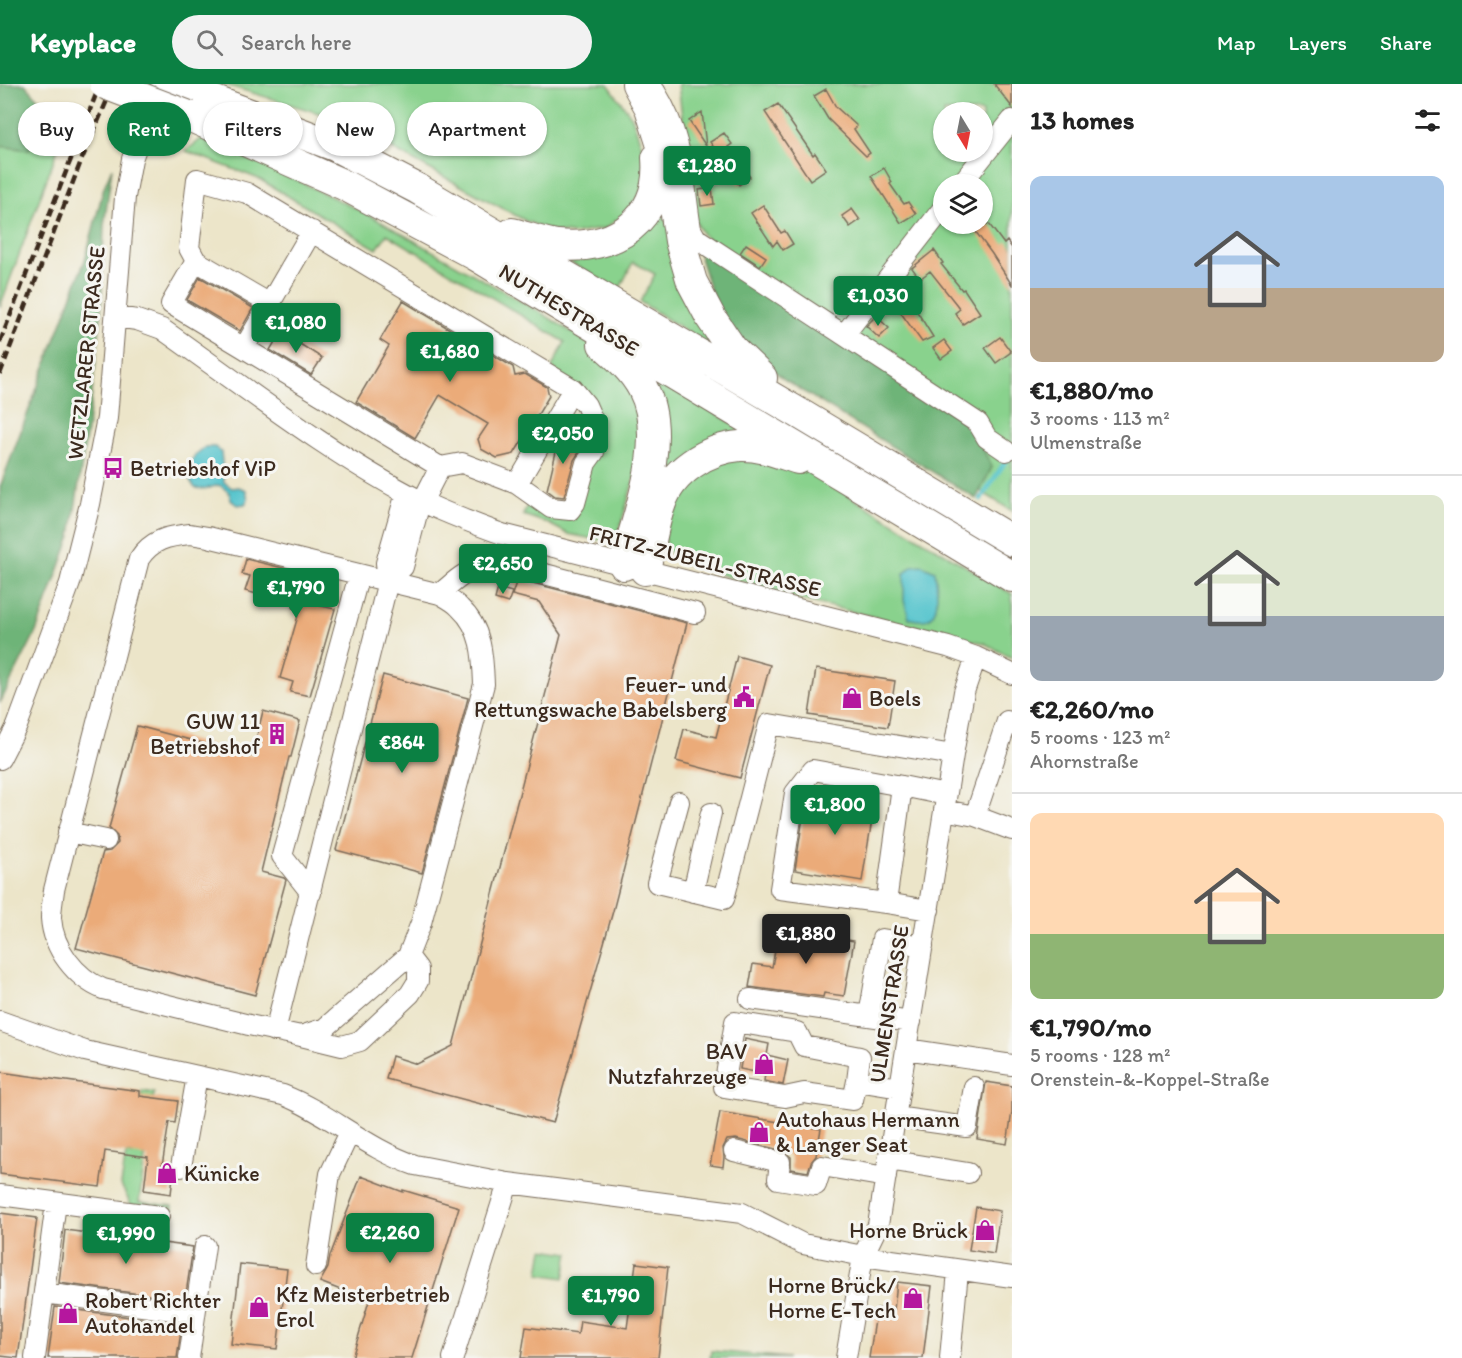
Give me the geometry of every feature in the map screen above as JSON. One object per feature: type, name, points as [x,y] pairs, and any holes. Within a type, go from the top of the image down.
[{"type":"highway","name":"NUTHESTRASSE","points":[[105,84],[185,98],[335,146],[418,189],[473,221],[1012,541]]},
{"type":"highway","points":[[473,221],[556,244],[580,245],[607,240],[626,230],[644,216],[654,197],[657,161],[650,130],[627,84]]},
{"type":"highway","points":[[637,84],[650,108],[667,159],[680,241],[692,282],[711,318],[732,349],[802,415]]},
{"type":"highway","name":"NUTHESTRASSE","points":[[185,98],[475,255],[1012,578]]},
{"type":"highway","points":[[561,305],[629,368],[644,390],[652,420],[652,453],[644,494],[635,568]]},
{"type":"highway","points":[[635,568],[661,501],[669,487],[682,472],[714,452],[740,446],[766,449],[836,471]]},
{"type":"street","name":"WETZLARER STRASSE","points":[[0,759],[17,726],[70,583],[90,504],[107,418],[125,197],[132,159],[160,84]]},
{"type":"street","points":[[650,84],[665,110],[682,155],[691,230],[696,238],[978,423],[987,438],[1006,451]]},
{"type":"street","points":[[970,174],[1012,120]]},
{"type":"street","points":[[270,304],[196,261],[189,248],[197,179],[247,193],[573,389],[586,405],[593,421],[594,452],[586,463],[575,503],[570,510],[551,508],[517,484],[462,463],[440,467],[414,497],[404,567],[388,581],[275,1031]]},
{"type":"street","points":[[844,335],[933,221]]},
{"type":"street","points":[[244,348],[312,231]]},
{"type":"street","points":[[196,261],[171,304],[440,467]]},
{"type":"street","name":"FRITZ-ZUBEIL-STRASSE","points":[[116,316],[137,320],[162,329],[325,444],[414,497],[502,534],[948,647],[1012,674]]},
{"type":"street","points":[[517,484],[573,389]]},
{"type":"street","points":[[301,1036],[325,1028],[408,956],[424,912],[484,684],[482,649],[473,626],[461,608],[440,594],[199,535],[167,537],[146,548],[139,559],[122,618],[54,890],[51,917],[55,939],[68,961],[83,978],[104,990],[342,1046],[360,1041],[410,994],[418,981],[418,969],[408,956]]},
{"type":"street","points":[[440,594],[453,582],[486,564],[506,564],[695,613]]},
{"type":"street","points":[[311,893],[282,856],[359,575]]},
{"type":"street","name":"ULMENSTRASSE","points":[[850,1357],[862,1256],[878,1225],[952,754],[964,692],[976,657]]},
{"type":"street","points":[[975,816],[1007,721],[1012,723]]},
{"type":"street","points":[[679,802],[657,883],[724,899],[769,724],[952,754]]},
{"type":"street","points":[[929,910],[780,889],[795,793],[813,770],[902,786],[1012,829]]},
{"type":"street","points":[[886,903],[902,786]]},
{"type":"street","points":[[693,892],[711,813]]},
{"type":"street","points":[[68,832],[106,840]]},
{"type":"street","points":[[869,1016],[882,939],[923,946]]},
{"type":"street","points":[[750,999],[911,1022]]},
{"type":"street","points":[[0,1021],[85,1051],[291,1098],[350,1132],[415,1165],[508,1183],[742,1212],[802,1244],[862,1256],[1012,1277]]},
{"type":"street","points":[[735,1022],[797,1032],[804,1046],[860,1057],[857,1082],[854,1100],[804,1093],[784,1097],[724,1087],[735,1022]]},
{"type":"street","points":[[906,1049],[1012,1065]]},
{"type":"street","points":[[181,1167],[197,1076]]},
{"type":"street","points":[[857,1082],[900,1089]]},
{"type":"street","points":[[895,1117],[967,1126],[974,1087]]},
{"type":"street","points":[[316,1266],[330,1174],[350,1132]]},
{"type":"street","points":[[734,1151],[780,1162],[778,1179],[816,1185],[822,1166],[968,1173]]},
{"type":"street","points":[[453,1358],[508,1183]]},
{"type":"street","points":[[0,1195],[159,1216]]},
{"type":"street","points":[[35,1358],[56,1203]]},
{"type":"street","points":[[189,1358],[204,1246]]},
{"type":"street","points":[[950,1358],[958,1271]]},
{"type":"street","points":[[44,1293],[195,1313]]},
{"type":"green space","points":[[0,84],[25,84],[41,102],[18,102],[18,149],[0,146]]},
{"type":"green space","points":[[223,84],[425,84],[436,86],[442,84],[608,84],[632,117],[644,153],[645,186],[628,212],[605,228],[573,234],[551,231],[526,221],[395,150],[395,102],[315,102],[315,112],[303,108],[303,102],[282,102]]},
{"type":"green space","points":[[678,84],[1012,84],[1012,511],[980,491],[992,467],[704,236],[695,221]]},
{"type":"green space","points":[[203,138],[203,156],[247,156],[369,215],[545,315],[602,352],[632,386],[642,451],[619,531],[598,540],[568,534],[547,523],[523,515],[528,504],[565,515],[599,426],[552,367],[565,342],[387,234],[377,249],[259,179],[191,153],[191,147]]},
{"type":"green space","points":[[0,146],[18,148],[18,156],[55,156],[0,307]]},
{"type":"green space","points":[[112,168],[104,226],[101,317],[71,536],[36,632],[0,703],[0,487],[85,260],[104,187]]},
{"type":"green space","points":[[660,207],[723,354],[640,302],[655,274],[633,262],[619,290],[552,252]]},
{"type":"green space","points":[[697,248],[969,423],[992,467],[976,499],[785,380],[742,344],[715,305]]},
{"type":"green space","points":[[639,367],[757,438],[657,490]]},
{"type":"green space","points":[[734,455],[806,470],[1012,594],[1012,658],[984,643],[803,600],[681,562],[668,551],[664,535],[675,491]]},
{"type":"green space","points":[[142,1091],[154,1093],[139,1202],[173,1206],[173,1210],[131,1205],[121,1185],[126,1154],[133,1155]]},
{"type":"green space","points":[[543,1249],[569,1253],[564,1278],[539,1274]]},
{"type":"green space","points":[[711,1351],[788,1358],[710,1358]]},
{"type":"water","points":[[205,447],[215,447],[221,452],[224,482],[232,488],[239,487],[246,490],[248,499],[245,504],[237,505],[231,500],[229,492],[219,485],[205,489],[195,488],[189,476],[189,465]]},
{"type":"water","points":[[922,565],[935,571],[937,599],[933,614],[928,619],[920,620],[909,618],[904,601],[904,574],[912,566]]},
{"type":"building","points":[[994,84],[1012,84],[1012,107]]},
{"type":"building","points":[[826,89],[836,107],[857,126],[854,129],[870,153],[866,156],[828,119],[814,96]]},
{"type":"building","points":[[778,104],[813,155],[815,153],[826,169],[810,180],[765,112]]},
{"type":"building","points":[[702,112],[706,146],[689,121]]},
{"type":"building","points":[[724,133],[732,144],[728,147],[750,177],[739,185],[710,142]]},
{"type":"building","points":[[884,168],[892,182],[890,184],[904,204],[908,202],[916,214],[901,223],[871,176]]},
{"type":"building","points":[[712,188],[714,204],[701,206],[699,190]]},
{"type":"building","points":[[763,205],[781,233],[785,231],[793,244],[783,250],[777,241],[773,246],[751,213]]},
{"type":"building","points":[[852,209],[860,220],[850,227],[842,216]]},
{"type":"building","points":[[993,229],[1004,244],[1007,241],[1012,248],[1012,285],[977,234],[993,234]]},
{"type":"building","points":[[746,244],[766,257],[760,266],[740,253]]},
{"type":"building","points":[[934,250],[943,263],[941,264],[962,290],[964,289],[980,313],[963,324],[955,313],[960,309],[930,271],[920,279],[912,268]]},
{"type":"building","points":[[200,277],[253,308],[240,331],[187,300]]},
{"type":"building","points":[[900,291],[918,313],[933,337],[922,342],[890,298]]},
{"type":"building","points":[[403,301],[513,367],[515,376],[525,374],[547,387],[549,396],[514,454],[497,458],[481,449],[478,439],[488,424],[440,395],[415,438],[356,402],[389,346],[380,340]]},
{"type":"building","points":[[876,316],[889,328],[879,338],[866,326]]},
{"type":"building","points":[[281,332],[322,358],[311,375],[270,350]]},
{"type":"building","points":[[1000,337],[1011,352],[996,363],[985,348]]},
{"type":"building","points":[[944,340],[952,351],[941,359],[933,348]]},
{"type":"building","points":[[560,435],[582,441],[582,448],[574,460],[564,497],[555,496],[547,490]]},
{"type":"building","points":[[246,559],[311,577],[317,583],[317,589],[326,591],[321,606],[335,609],[310,696],[290,692],[293,682],[280,678],[300,609],[293,608],[294,603],[245,591],[250,576],[242,574]]},
{"type":"building","points":[[517,579],[687,623],[613,911],[553,1123],[386,1079],[392,1056],[417,1064],[453,1046],[561,635],[539,602],[512,595]]},
{"type":"building","points":[[498,588],[512,592],[508,603],[495,599]]},
{"type":"building","name":"Feuer- und Rettungswache Babelsberg","points":[[737,656],[770,665],[740,778],[676,761],[684,729],[716,737]]},
{"type":"building","name":"Boels","points":[[816,669],[895,681],[888,727],[809,715]]},
{"type":"building","points":[[383,675],[468,698],[422,873],[336,850]]},
{"type":"building","points":[[263,711],[300,721],[261,872],[286,880],[255,995],[76,948],[103,852],[110,851],[118,843],[117,836],[109,828],[137,726],[252,756]]},
{"type":"building","points":[[812,791],[875,801],[862,881],[795,870],[806,798]]},
{"type":"building","points":[[779,928],[854,941],[844,996],[824,993],[823,997],[749,987],[753,964],[772,967]]},
{"type":"building","name":"BAV Nutzfahrzeuge","points":[[745,1039],[769,1044],[767,1055],[788,1060],[783,1085],[764,1081],[765,1074],[740,1069]]},
{"type":"building","points":[[0,1072],[140,1091],[140,1096],[178,1101],[175,1123],[169,1122],[162,1166],[169,1167],[173,1176],[171,1194],[144,1190],[148,1157],[105,1151],[100,1187],[0,1174]]},
{"type":"building","points":[[986,1082],[1012,1086],[1012,1112],[1007,1144],[977,1139]]},
{"type":"building","points":[[720,1112],[821,1129],[816,1156],[808,1172],[791,1169],[791,1157],[783,1151],[736,1139],[727,1140],[723,1148],[723,1167],[710,1165]]},
{"type":"building","points":[[361,1176],[403,1192],[403,1190],[459,1207],[412,1358],[352,1358],[369,1301],[320,1282],[328,1268],[330,1256]]},
{"type":"building","name":"Horne Brück","points":[[976,1207],[1000,1211],[994,1254],[969,1250]]},
{"type":"building","points":[[0,1213],[37,1218],[18,1358],[0,1356]]},
{"type":"building","points":[[65,1230],[193,1247],[185,1300],[59,1283]]},
{"type":"building","points":[[636,1263],[668,1267],[658,1358],[521,1358],[526,1327],[578,1334],[580,1321],[627,1328]]},
{"type":"building","name":"Kfz Meisterbetrieb Erol","points":[[240,1264],[287,1269],[277,1349],[231,1344]]},
{"type":"building","points":[[897,1282],[932,1286],[923,1358],[869,1358],[877,1308],[894,1310]]},
{"type":"building","points":[[55,1307],[182,1324],[177,1358],[48,1358]]},
{"type":"waterway","points":[[981,499],[1009,456]]},
{"type":"railway","points":[[0,342],[100,84]]},
{"type":"railway","points":[[0,374],[81,161],[114,84]]},
{"type":"place","name":"Betriebshof ViP","points":[[113,468]]},
{"type":"place","name":"Feuer- und Rettungswache Babelsberg","points":[[744,697]]},
{"type":"place","name":"Boels","points":[[852,698]]},
{"type":"place","name":"GUW 11 Betriebshof","points":[[277,734]]},
{"type":"place","name":"BAV Nutzfahrzeuge","points":[[764,1064]]},
{"type":"place","name":"Autohaus Hermann & Langer Seat","points":[[759,1132]]},
{"type":"place","name":"Künicke","points":[[167,1173]]},
{"type":"place","name":"Horne Brück","points":[[985,1230]]},
{"type":"place","name":"Horne Brück/ Horne E-Tech","points":[[913,1298]]},
{"type":"place","name":"Kfz Meisterbetrieb Erol","points":[[259,1307]]},
{"type":"place","name":"Robert Richter Autohandel","points":[[68,1313]]}]
